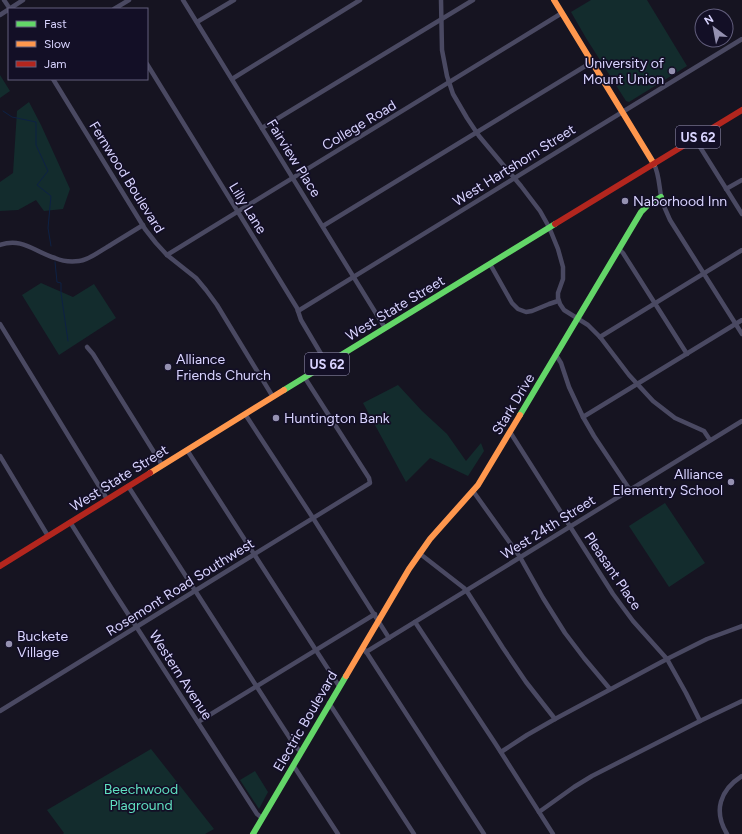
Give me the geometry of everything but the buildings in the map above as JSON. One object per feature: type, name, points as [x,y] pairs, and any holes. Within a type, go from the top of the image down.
[{"type":"main road","points":[[554,0],[654,164]]},
{"type":"main road","name":"West State Street","points":[[0,566],[162,465],[742,110]]},
{"type":"main road","name":"Stark Drive","points":[[378,620],[419,553],[473,491],[645,208],[661,197]]},
{"type":"main road","name":"Electric Boulevard","points":[[253,834],[339,686],[364,650],[378,620]]},
{"type":"street","points":[[11,8],[23,0]]},
{"type":"street","points":[[116,8],[129,0]]},
{"type":"street","name":"Fairview Place","points":[[183,0],[385,328]]},
{"type":"street","points":[[197,22],[234,0]]},
{"type":"street","points":[[232,79],[360,0]]},
{"type":"street","points":[[442,0],[441,41],[444,67],[449,83],[459,105],[476,133],[488,149],[515,178],[550,227],[563,267],[563,279],[558,293],[558,301],[564,310],[588,325],[600,337],[636,384],[659,407],[681,421],[704,431],[710,440]]},
{"type":"street","points":[[262,128],[473,0]]},
{"type":"street","name":"College Road","points":[[167,255],[562,13]]},
{"type":"street","name":"West Hartshorn Street","points":[[298,311],[742,39]]},
{"type":"street","points":[[323,226],[592,62]]},
{"type":"street","name":"Lilly Lane","points":[[148,66],[298,311],[301,320],[327,364]]},
{"type":"street","name":"Fernwood Boulevard","points":[[54,80],[143,225],[167,255],[196,278],[209,293],[273,397]]},
{"type":"street","points":[[695,139],[742,214]]},
{"type":"street","points":[[654,164],[658,172],[661,197],[670,220],[742,334]]},
{"type":"street","points":[[726,189],[742,180]]},
{"type":"street","points":[[0,245],[9,242],[24,244],[55,258],[79,261],[85,260],[94,255],[143,225]]},
{"type":"street","points":[[619,249],[687,354]]},
{"type":"street","points":[[600,337],[742,250]]},
{"type":"street","points":[[490,264],[512,303],[518,309],[526,312],[532,311],[558,301]]},
{"type":"street","points":[[583,417],[742,320]]},
{"type":"street","points":[[0,324],[107,500]]},
{"type":"street","points":[[87,348],[93,354],[162,465]]},
{"type":"street","points":[[556,356],[560,361],[569,387],[583,417],[630,490]]},
{"type":"street","name":"Rosemont Road Southwest","points":[[0,711],[370,482],[369,478],[305,378]]},
{"type":"street","points":[[245,414],[389,638]]},
{"type":"street","name":"West 24th Street","points":[[364,650],[389,638],[710,440],[742,422]]},
{"type":"street","name":"Pleasant Place","points":[[510,432],[613,594],[642,631],[667,659],[700,721]]},
{"type":"street","points":[[187,450],[339,686]]},
{"type":"street","points":[[0,456],[48,536]]},
{"type":"street","points":[[128,486],[295,746],[301,752]]},
{"type":"street","points":[[473,491],[520,557],[565,633],[610,689]]},
{"type":"street","name":"Western Avenue","points":[[70,522],[257,814],[262,818]]},
{"type":"street","points":[[419,553],[466,590],[526,682],[555,719]]},
{"type":"street","points":[[198,722],[374,614]]},
{"type":"street","points":[[415,622],[554,834]]},
{"type":"street","points":[[501,752],[555,719],[667,659],[707,639],[742,626]]},
{"type":"street","points":[[364,650],[484,834]]},
{"type":"street","points":[[539,812],[584,780],[742,701]]},
{"type":"street","points":[[329,703],[414,834]]},
{"type":"street","points":[[293,765],[338,834]]},
{"type":"street","points":[[727,834],[720,818],[721,799],[730,785],[742,776]]},
{"type":"green space","points":[[591,0],[647,0],[687,66],[629,102],[626,101],[571,12]]},
{"type":"green space","points":[[0,75],[10,91],[0,98]]},
{"type":"green space","points":[[29,102],[70,189],[63,209],[44,211],[36,200],[18,210],[0,211],[0,182],[13,173],[17,111]]},
{"type":"green space","points":[[41,283],[73,297],[94,284],[116,318],[59,355],[22,295]]},
{"type":"green space","points":[[398,385],[422,411],[447,434],[466,461],[481,443],[484,451],[468,476],[430,458],[406,482],[363,403]]},
{"type":"green space","points":[[665,503],[705,563],[669,587],[629,526]]},
{"type":"green space","name":"Beechwood Plaground","points":[[151,749],[214,829],[205,834],[63,834],[64,833],[47,810]]},
{"type":"green space","points":[[255,771],[268,792],[259,809],[240,780]]},
{"type":"waterway","points":[[3,111],[12,117],[36,122],[36,145],[48,171],[37,185],[51,196],[48,228],[51,246]]},
{"type":"waterway","points":[[55,262],[57,282],[61,283],[68,341]]},
{"type":"traffic: fast","points":[[520,415],[641,212],[649,204],[661,197]]},
{"type":"traffic: fast","points":[[284,390],[555,224]]},
{"type":"traffic: fast","points":[[253,834],[346,676]]},
{"type":"traffic: slow","points":[[554,0],[654,164]]},
{"type":"traffic: slow","points":[[150,473],[284,390]]},
{"type":"traffic: slow","points":[[346,676],[409,569],[430,539],[478,485],[520,415]]},
{"type":"traffic: jam","points":[[555,224],[742,110]]},
{"type":"traffic: jam","points":[[0,566],[150,473]]},
{"type":"place","name":"University of Mount Union","points":[[672,71]]},
{"type":"place","name":"Naborhood Inn","points":[[625,201]]},
{"type":"place","name":"Alliance Friends Church","points":[[168,367]]},
{"type":"place","name":"Huntington Bank","points":[[276,418]]},
{"type":"place","name":"Alliance Elementry School","points":[[731,482]]},
{"type":"place","name":"Buckete Village","points":[[9,644]]}]
